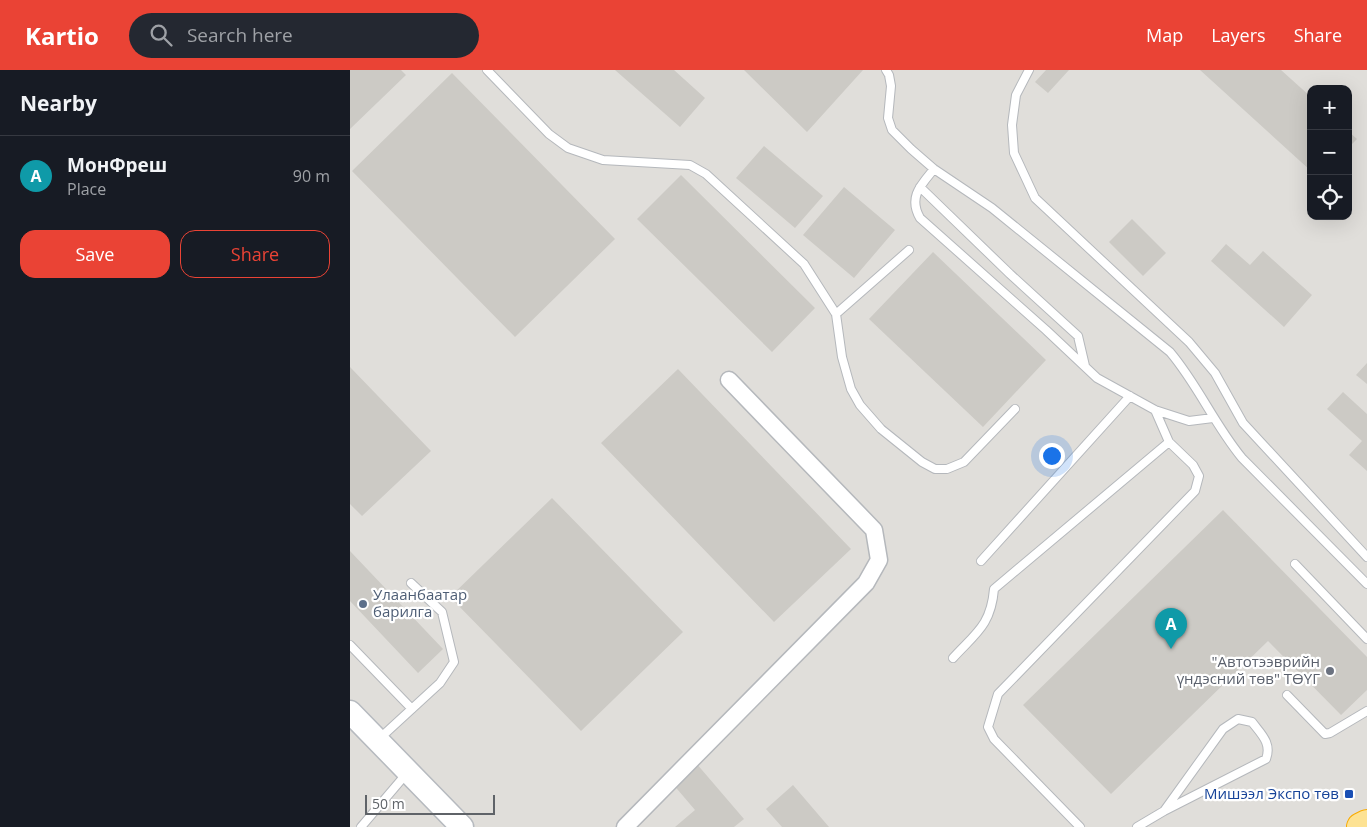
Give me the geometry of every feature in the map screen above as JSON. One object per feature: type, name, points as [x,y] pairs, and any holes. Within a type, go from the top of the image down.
[{"type":"highway","points":[[1361,827],[1367,824]]},
{"type":"main road","points":[[350,712],[462,827]]},
{"type":"street","points":[[625,827],[866,583],[879,560],[874,530],[729,380]]},
{"type":"lane","points":[[488,70],[549,134],[568,148],[603,160],[690,165],[706,174],[804,264],[836,314],[842,357],[851,389],[860,405],[881,429],[922,462],[935,469],[947,469],[964,462],[1015,409]]},
{"type":"lane","points":[[886,70],[891,86],[888,118],[892,130],[934,170],[992,208],[1170,352],[1187,371],[1213,418],[1227,440],[1242,458],[1367,584]]},
{"type":"lane","points":[[1029,70],[1016,94],[1012,125],[1014,153],[1035,198],[1189,342],[1215,373],[1243,422],[1367,557]]},
{"type":"lane","points":[[934,170],[920,187],[915,198],[914,209],[920,218],[1046,330],[1096,378],[1155,410],[1189,421],[1213,418]]},
{"type":"lane","points":[[920,187],[1010,274],[1078,336],[1085,366]]},
{"type":"lane","points":[[836,314],[909,250]]},
{"type":"lane","points":[[981,561],[1130,396]]},
{"type":"lane","points":[[1080,827],[994,739],[988,727],[998,694],[1195,491],[1200,476],[1193,465],[1169,442],[1155,410]]},
{"type":"lane","points":[[953,658],[986,622],[992,606],[994,589],[1169,442]]},
{"type":"lane","points":[[1295,564],[1367,640]]},
{"type":"lane","points":[[378,740],[440,683],[454,662],[442,612],[411,583]]},
{"type":"lane","points":[[350,645],[412,709]]},
{"type":"lane","points":[[1287,695],[1325,734],[1330,733],[1367,711]]},
{"type":"lane","points":[[1137,827],[1164,811],[1266,759],[1269,752],[1268,744],[1252,722],[1238,719],[1222,729],[1164,811]]},
{"type":"lane","points":[[361,827],[408,771]]},
{"type":"shaded area","points":[[350,70],[1367,70],[1367,827],[350,827]]},
{"type":"building","points":[[350,70],[401,70],[406,75],[350,129]]},
{"type":"building","points":[[615,70],[674,70],[705,98],[680,127]]},
{"type":"building","points":[[744,70],[863,70],[807,132]]},
{"type":"building","points":[[1046,70],[1069,70],[1048,93],[1035,82]]},
{"type":"building","points":[[1200,70],[1281,70],[1307,93],[1307,167]]},
{"type":"building","points":[[452,73],[615,239],[515,337],[352,171]]},
{"type":"building","points":[[1352,135],[1357,139],[1352,144]]},
{"type":"building","points":[[764,146],[823,196],[795,228],[736,178]]},
{"type":"building","points":[[681,175],[815,308],[772,352],[637,219]]},
{"type":"building","points":[[844,187],[895,230],[854,278],[803,235]]},
{"type":"building","points":[[1132,219],[1166,253],[1143,276],[1109,242]]},
{"type":"building","points":[[1226,244],[1250,265],[1263,251],[1312,295],[1284,327],[1211,261]]},
{"type":"building","points":[[933,252],[1046,360],[983,427],[869,319]]},
{"type":"building","points":[[1367,363],[1367,384],[1356,375]]},
{"type":"building","points":[[350,367],[431,451],[362,516],[350,504]]},
{"type":"building","points":[[678,369],[851,549],[774,622],[601,443]]},
{"type":"building","points":[[1343,392],[1367,414],[1367,471],[1349,455],[1362,441],[1327,409]]},
{"type":"building","points":[[552,498],[683,632],[581,731],[450,597]]},
{"type":"building","points":[[1223,510],[1367,657],[1367,690],[1341,715],[1268,641],[1111,794],[1023,705]]},
{"type":"building","points":[[350,551],[443,649],[418,673],[350,601]]},
{"type":"building","points":[[696,763],[744,819],[734,827],[675,827],[695,810],[672,783]]},
{"type":"building","points":[[793,785],[829,827],[782,827],[766,809]]},
{"type":"place","name":"Улаанбаатар барилга","points":[[363,604]]},
{"type":"place","name":"МонФреш","points":[[1171,649]]},
{"type":"place","name":"\"Автотээврийн үндэсний төв\" ТӨҮГ","points":[[1330,671]]},
{"type":"place","name":"Мишээл Экспо төв","points":[[1349,794]]}]
